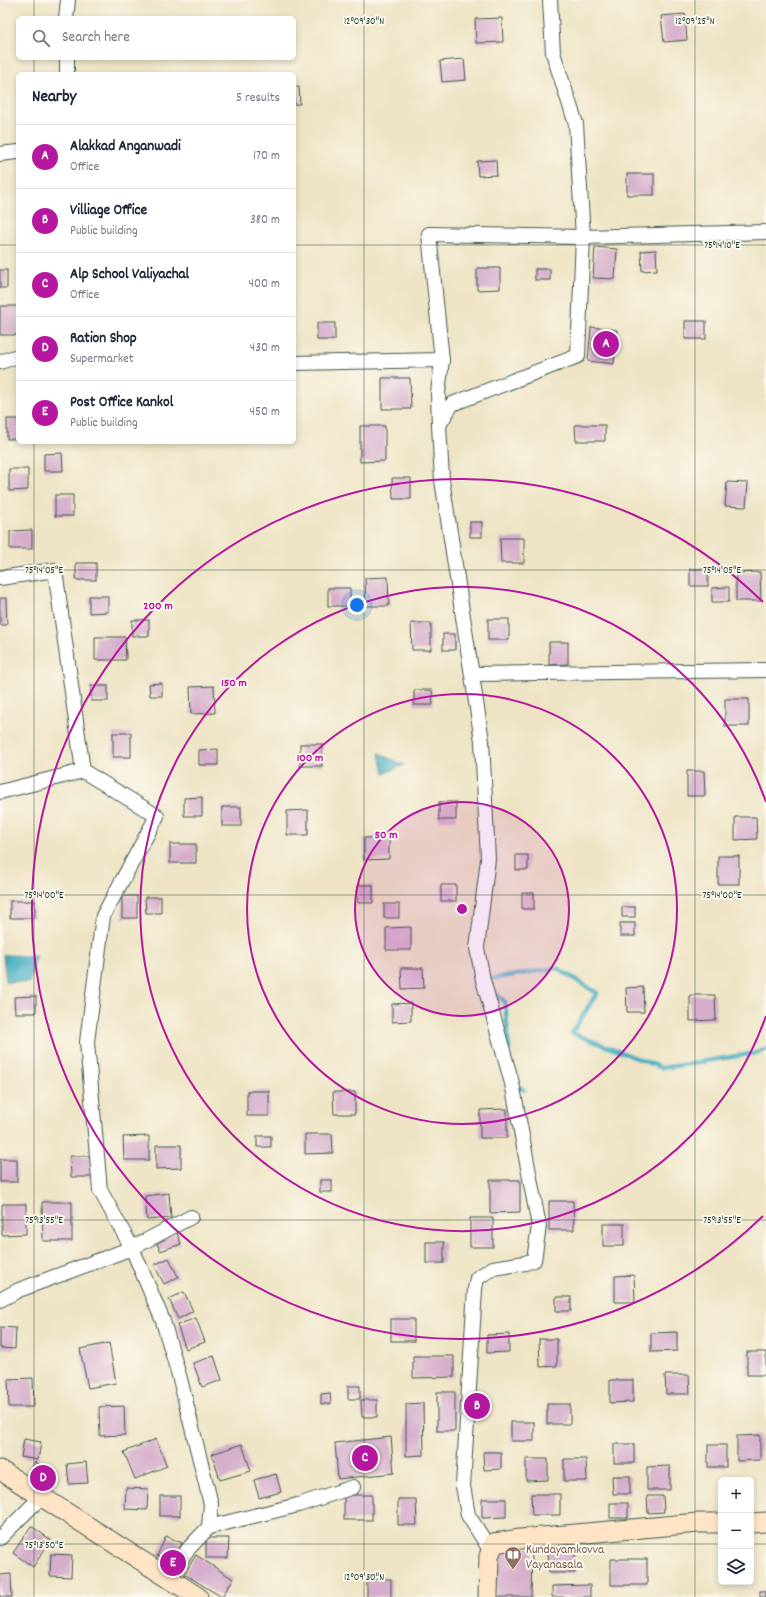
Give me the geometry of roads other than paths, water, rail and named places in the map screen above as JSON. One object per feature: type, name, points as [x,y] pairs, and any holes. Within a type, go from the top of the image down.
[{"type":"street","points":[[66,16],[68,0]]},
{"type":"street","points":[[439,425],[452,404],[578,356],[583,237],[576,124],[553,53],[550,0]]},
{"type":"street","points":[[67,60],[67,72]]},
{"type":"street","points":[[0,154],[16,152]]},
{"type":"street","points":[[491,1551],[468,1515],[463,1486],[475,1289],[477,1278],[493,1268],[525,1263],[534,1260],[539,1226],[512,1083],[483,980],[477,948],[488,859],[482,741],[442,480],[438,394],[442,360],[429,234],[583,237],[766,232]]},
{"type":"street","points":[[0,362],[16,357]]},
{"type":"street","points":[[296,363],[442,360]]},
{"type":"street","points":[[0,578],[55,570],[83,771]]},
{"type":"street","points":[[472,674],[766,670]]},
{"type":"street","points":[[0,792],[83,771],[157,816],[103,916],[87,1042],[100,1190],[132,1248],[163,1321],[180,1379],[211,1504],[209,1526]]},
{"type":"street","points":[[0,1300],[19,1290],[132,1248],[191,1217]]},
{"type":"street","points":[[0,1470],[198,1597]]},
{"type":"street","points":[[170,1578],[189,1548],[209,1526],[298,1505],[353,1487]]},
{"type":"street","points":[[0,1538],[41,1497]]},
{"type":"street","points":[[754,1522],[766,1522]]},
{"type":"street","points":[[488,1597],[490,1556],[494,1543],[520,1539],[698,1523],[718,1523]]},
{"type":"water","points":[[379,753],[404,765],[384,774]]},
{"type":"water","points":[[3,955],[36,956],[29,983],[6,982]]},
{"type":"waterway","points":[[485,980],[557,968],[597,993],[572,1033],[662,1068],[756,1053],[766,1049]]},
{"type":"waterway","points":[[489,987],[505,1002],[509,1049]]},
{"type":"waterway","points":[[516,1085],[524,1090]]},
{"type":"place","name":"Alakkad Anganwadi","points":[[606,344]]},
{"type":"place","name":"Villiage Office","points":[[477,1406]]},
{"type":"place","name":"Alp School Valiyachal","points":[[365,1458]]},
{"type":"place","name":"Ration Shop","points":[[43,1478]]},
{"type":"place","name":"Post Office Kankol","points":[[173,1563]]},
{"type":"place","name":"Kundayamkovva Vayanasala","points":[[513,1570]]}]
